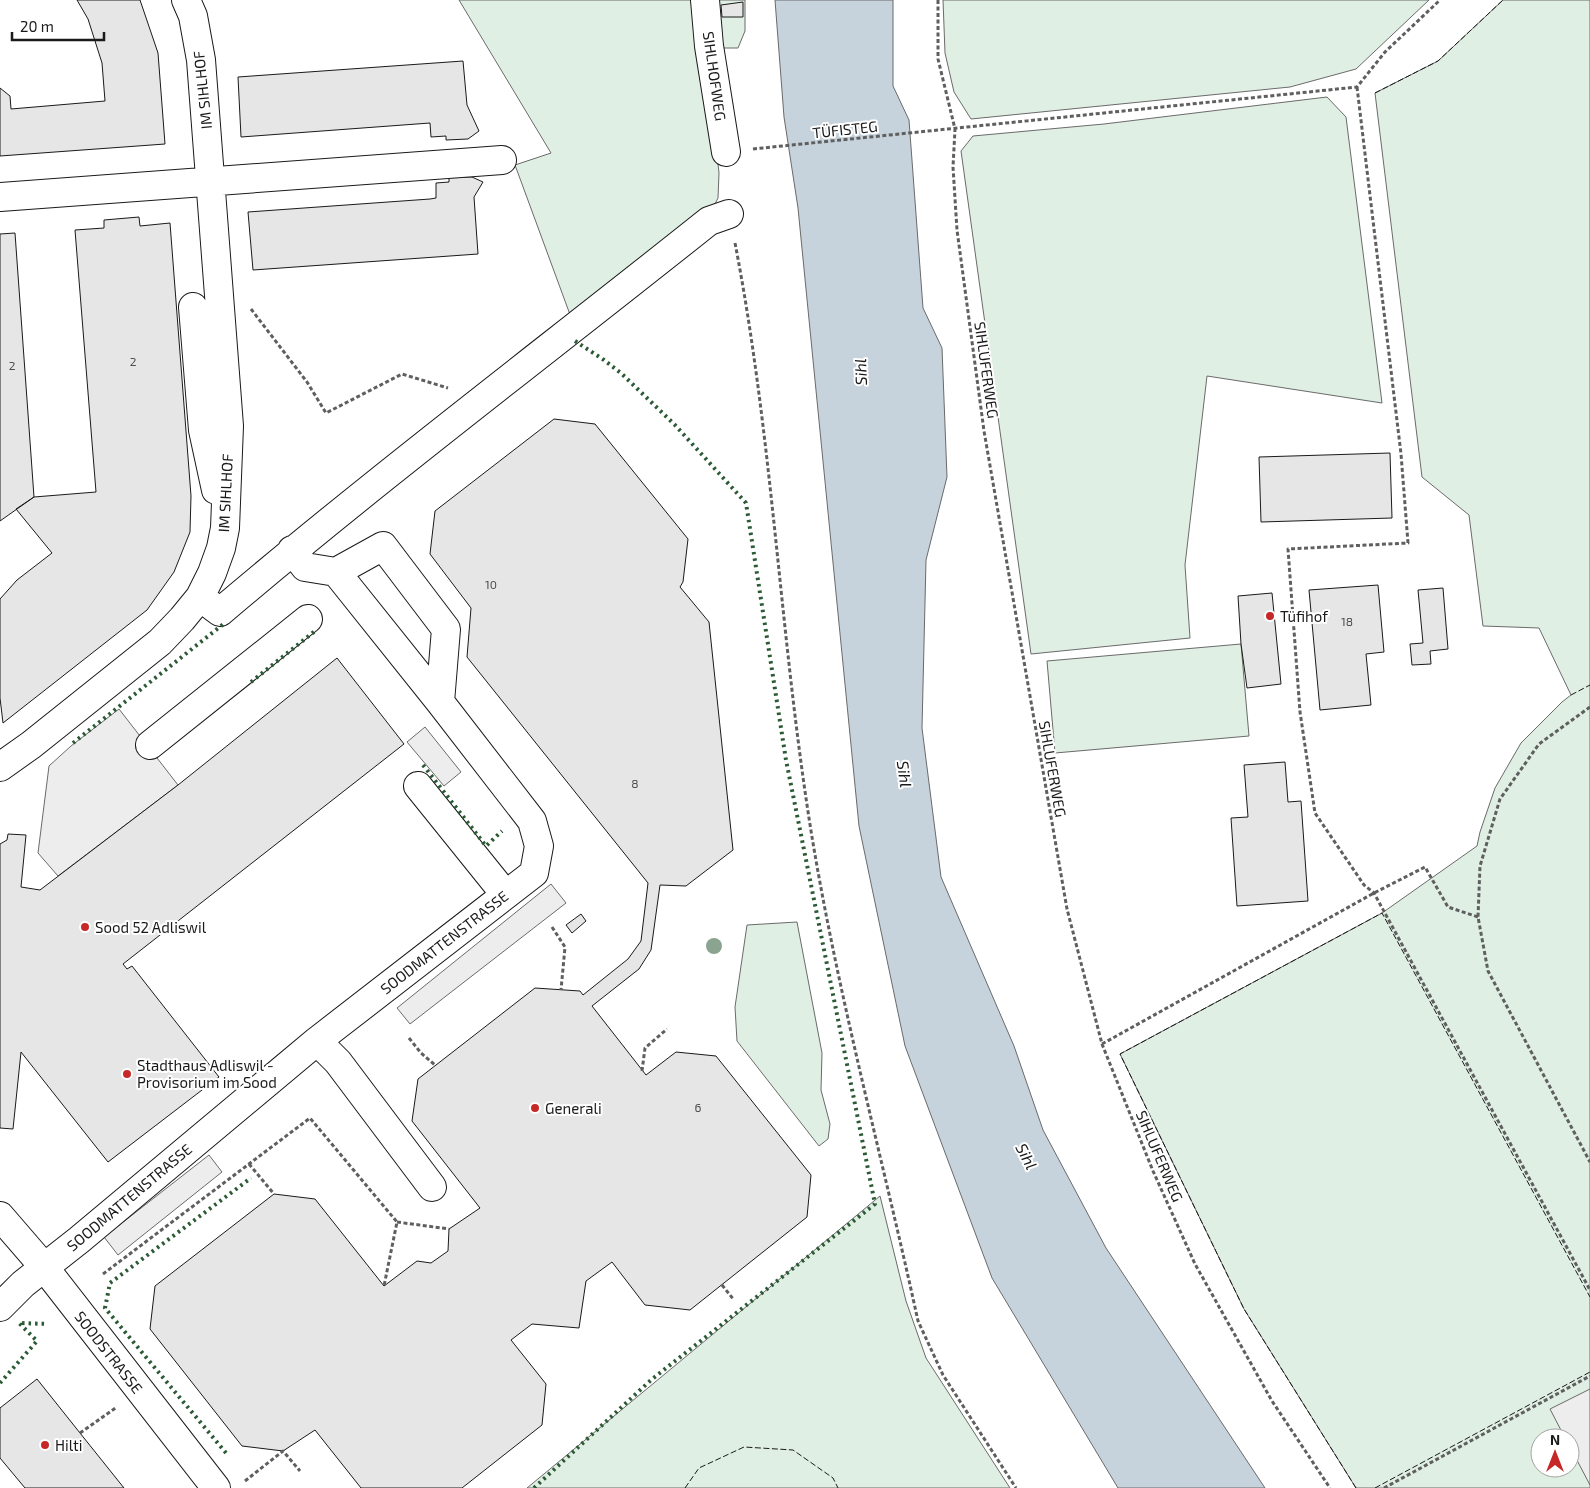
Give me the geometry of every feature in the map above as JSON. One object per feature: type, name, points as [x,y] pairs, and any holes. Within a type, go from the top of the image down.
[{"type":"street","name":"IM SIHLHOF","points":[[0,767],[31,745],[160,642],[200,597],[212,573],[221,548],[225,528],[229,426],[201,60],[193,16],[186,0]]},
{"type":"street","name":"SIHLHOFWEG","points":[[704,0],[710,46],[736,151]]},
{"type":"street","points":[[0,197],[502,160]]},
{"type":"street","points":[[200,597],[220,612],[299,559],[476,404],[710,221],[729,214]]},
{"type":"street","points":[[193,307],[203,430],[225,528]]},
{"type":"street","points":[[299,559],[336,572],[383,546],[446,629],[440,702]]},
{"type":"street","name":"SOODMATTENSTRASSE","points":[[0,1307],[23,1284],[79,1240],[317,1040],[534,873],[539,846],[532,821],[336,572]]},
{"type":"street","points":[[150,745],[308,619]]},
{"type":"street","points":[[418,786],[505,894]]},
{"type":"street","points":[[317,1040],[338,1062],[432,1187]]},
{"type":"street","name":"SOODSTRASSE","points":[[0,1216],[44,1267],[216,1488]]},
{"type":"path","name":"SIHLUFERWEG","points":[[938,0],[938,59],[955,129],[954,166],[957,230],[984,431],[1067,909],[1102,1044],[1153,1171],[1195,1264],[1272,1401],[1330,1488]]},
{"type":"path","points":[[1440,0],[1385,52],[1357,87],[1401,454],[1408,543],[1288,549],[1300,712],[1315,813],[1364,885],[1374,893],[1590,1290]]},
{"type":"path","name":"TÜFISTEG","points":[[736,151],[1357,87]]},
{"type":"path","points":[[729,214],[743,285],[762,412],[796,731],[812,839],[837,972],[918,1321],[943,1375],[1016,1488]]},
{"type":"path","points":[[219,287],[239,295],[307,382],[326,413],[402,374],[463,393],[476,404]]},
{"type":"path","points":[[1590,707],[1539,744],[1500,799],[1480,866],[1478,917],[1488,971],[1590,1162]]},
{"type":"path","points":[[1102,1044],[1374,893],[1425,867],[1448,907],[1478,917]]},
{"type":"path","points":[[552,927],[565,947],[561,990]]},
{"type":"path","points":[[642,1071],[645,1048],[668,1029]]},
{"type":"path","points":[[408,1038],[435,1065]]},
{"type":"path","points":[[103,1274],[310,1118],[397,1222],[449,1229]]},
{"type":"path","points":[[249,1164],[274,1194]]},
{"type":"path","points":[[384,1286],[397,1222]]},
{"type":"path","points":[[722,1285],[734,1300]]},
{"type":"path","points":[[1384,1488],[1590,1376]]},
{"type":"path","points":[[80,1433],[119,1405]]},
{"type":"path","points":[[244,1482],[283,1451],[300,1471]]},
{"type":"green space","points":[[459,0],[700,0],[719,173],[718,198],[714,206],[572,320],[515,165],[551,153]]},
{"type":"green space","points":[[717,0],[745,0],[745,31],[738,48],[721,48]]},
{"type":"green space","points":[[943,0],[1429,0],[1356,69],[1290,87],[971,119],[954,92],[945,53]]},
{"type":"green space","points":[[1503,0],[1590,0],[1590,1488],[1356,1488],[1244,1309],[1120,1054],[1382,913],[1477,846],[1495,788],[1521,743],[1571,695],[1539,628],[1483,626],[1469,515],[1422,477],[1375,93],[1438,61]]},
{"type":"green space","points":[[1327,97],[1346,117],[1382,403],[1207,376],[1185,565],[1190,638],[1031,654],[961,151],[973,136],[1104,124]]},
{"type":"green space","points":[[1241,644],[1249,736],[1055,753],[1047,661]]},
{"type":"green space","points":[[797,922],[822,1053],[821,1090],[830,1124],[828,1139],[819,1146],[737,1041],[735,1007],[747,925]]},
{"type":"green space","points":[[880,1196],[906,1301],[926,1358],[1010,1488],[527,1488]]},
{"type":"shaded area","points":[[119,709],[178,785],[58,876],[38,853],[49,766],[71,746]]},
{"type":"shaded area","points":[[425,727],[461,772],[444,786],[407,742]]},
{"type":"shaded area","points":[[551,884],[566,903],[410,1024],[397,1008]]},
{"type":"shaded area","points":[[209,1155],[222,1172],[118,1255],[104,1237]]},
{"type":"shaded area","points":[[1590,1389],[1590,1485],[1580,1466],[1580,1428],[1560,1428],[1550,1409]]},
{"type":"water","name":"Sihl","points":[[775,0],[893,0],[893,86],[909,120],[923,308],[942,348],[947,477],[926,560],[922,728],[941,877],[1014,1046],[1043,1130],[1106,1248],[1265,1488],[1118,1488],[992,1278],[905,1046],[859,826],[798,208],[784,117]]},
{"type":"building","points":[[77,0],[140,0],[158,53],[165,144],[0,156],[0,88],[10,96],[11,109],[105,101],[102,63],[88,19]]},
{"type":"building","points":[[743,2],[743,17],[722,17],[721,5]]},
{"type":"building","points":[[463,61],[467,105],[479,131],[468,139],[446,140],[446,136],[431,137],[430,123],[241,137],[238,77]]},
{"type":"building","points":[[449,177],[472,177],[483,182],[474,197],[478,254],[253,270],[248,212],[436,198],[436,183],[449,182]]},
{"type":"building","points":[[139,217],[140,226],[170,223],[191,496],[190,532],[174,572],[147,610],[3,723],[0,698],[0,599],[17,580],[52,553],[16,509],[34,497],[96,492],[75,230],[104,228],[104,220]]},
{"type":"building","points":[[15,233],[34,497],[0,521],[0,234]]},
{"type":"building","points":[[554,419],[595,424],[688,539],[683,582],[680,587],[709,622],[733,850],[686,886],[660,885],[651,950],[639,969],[592,1006],[646,1075],[676,1052],[716,1056],[811,1175],[807,1217],[690,1310],[645,1305],[612,1262],[586,1281],[579,1328],[532,1324],[511,1340],[546,1384],[542,1425],[462,1488],[361,1488],[315,1430],[283,1451],[242,1446],[150,1329],[155,1286],[274,1194],[315,1199],[384,1286],[417,1261],[431,1263],[448,1251],[449,1229],[480,1208],[412,1121],[418,1079],[535,988],[580,991],[583,995],[628,959],[641,941],[648,883],[467,657],[471,608],[430,554],[435,511]]},
{"type":"building","points":[[1390,453],[1392,518],[1261,522],[1259,457]]},
{"type":"building","points":[[1378,585],[1384,652],[1366,654],[1371,705],[1320,710],[1309,590]]},
{"type":"building","points":[[1443,588],[1448,649],[1430,651],[1431,664],[1412,665],[1410,644],[1423,643],[1418,590]]},
{"type":"building","points":[[1272,593],[1281,684],[1247,688],[1241,644],[1238,596]]},
{"type":"building","name":"Sood 52 Adliswil","points":[[337,658],[404,744],[123,964],[127,969],[132,966],[219,1077],[108,1162],[21,1052],[13,1129],[0,1128],[0,844],[7,840],[8,834],[26,835],[21,887],[40,890],[178,785]]},
{"type":"building","points":[[1285,762],[1288,802],[1301,801],[1308,901],[1237,906],[1231,818],[1248,817],[1244,765]]},
{"type":"building","points":[[581,914],[586,921],[572,933],[566,925]]},
{"type":"building","name":"Hilti","points":[[37,1379],[124,1488],[25,1488],[0,1458],[0,1408]]},
{"type":"hedge","points":[[534,1488],[651,1380],[875,1204],[786,760],[746,503],[675,425],[622,374],[575,341]]},
{"type":"hedge","points":[[73,743],[226,622]]},
{"type":"hedge","points":[[251,682],[315,631]]},
{"type":"hedge","points":[[423,765],[486,846],[502,831]]},
{"type":"hedge","points":[[226,1453],[105,1308],[110,1283],[251,1178]]},
{"type":"hedge","points":[[0,1383],[37,1341],[19,1323],[48,1324]]},
{"type":"fence","points":[[1375,93],[1438,61],[1503,0]]},
{"type":"fence","points":[[1571,695],[1590,685]]},
{"type":"fence","points":[[1356,1488],[1244,1309],[1120,1054],[1382,913],[1590,1297]]},
{"type":"fence","points":[[1375,1488],[1590,1372]]},
{"type":"fence","points":[[685,1488],[699,1468],[744,1447],[793,1450],[833,1478],[838,1488]]},
{"type":"place","name":"Tüfihof","points":[[1270,616]]},
{"type":"place","name":"Sood 52 Adliswil","points":[[85,927]]},
{"type":"place","name":"Stadthaus Adliswil - Provisorium im Sood","points":[[127,1074]]},
{"type":"place","name":"Generali","points":[[535,1108]]},
{"type":"place","name":"Hilti","points":[[45,1445]]}]
